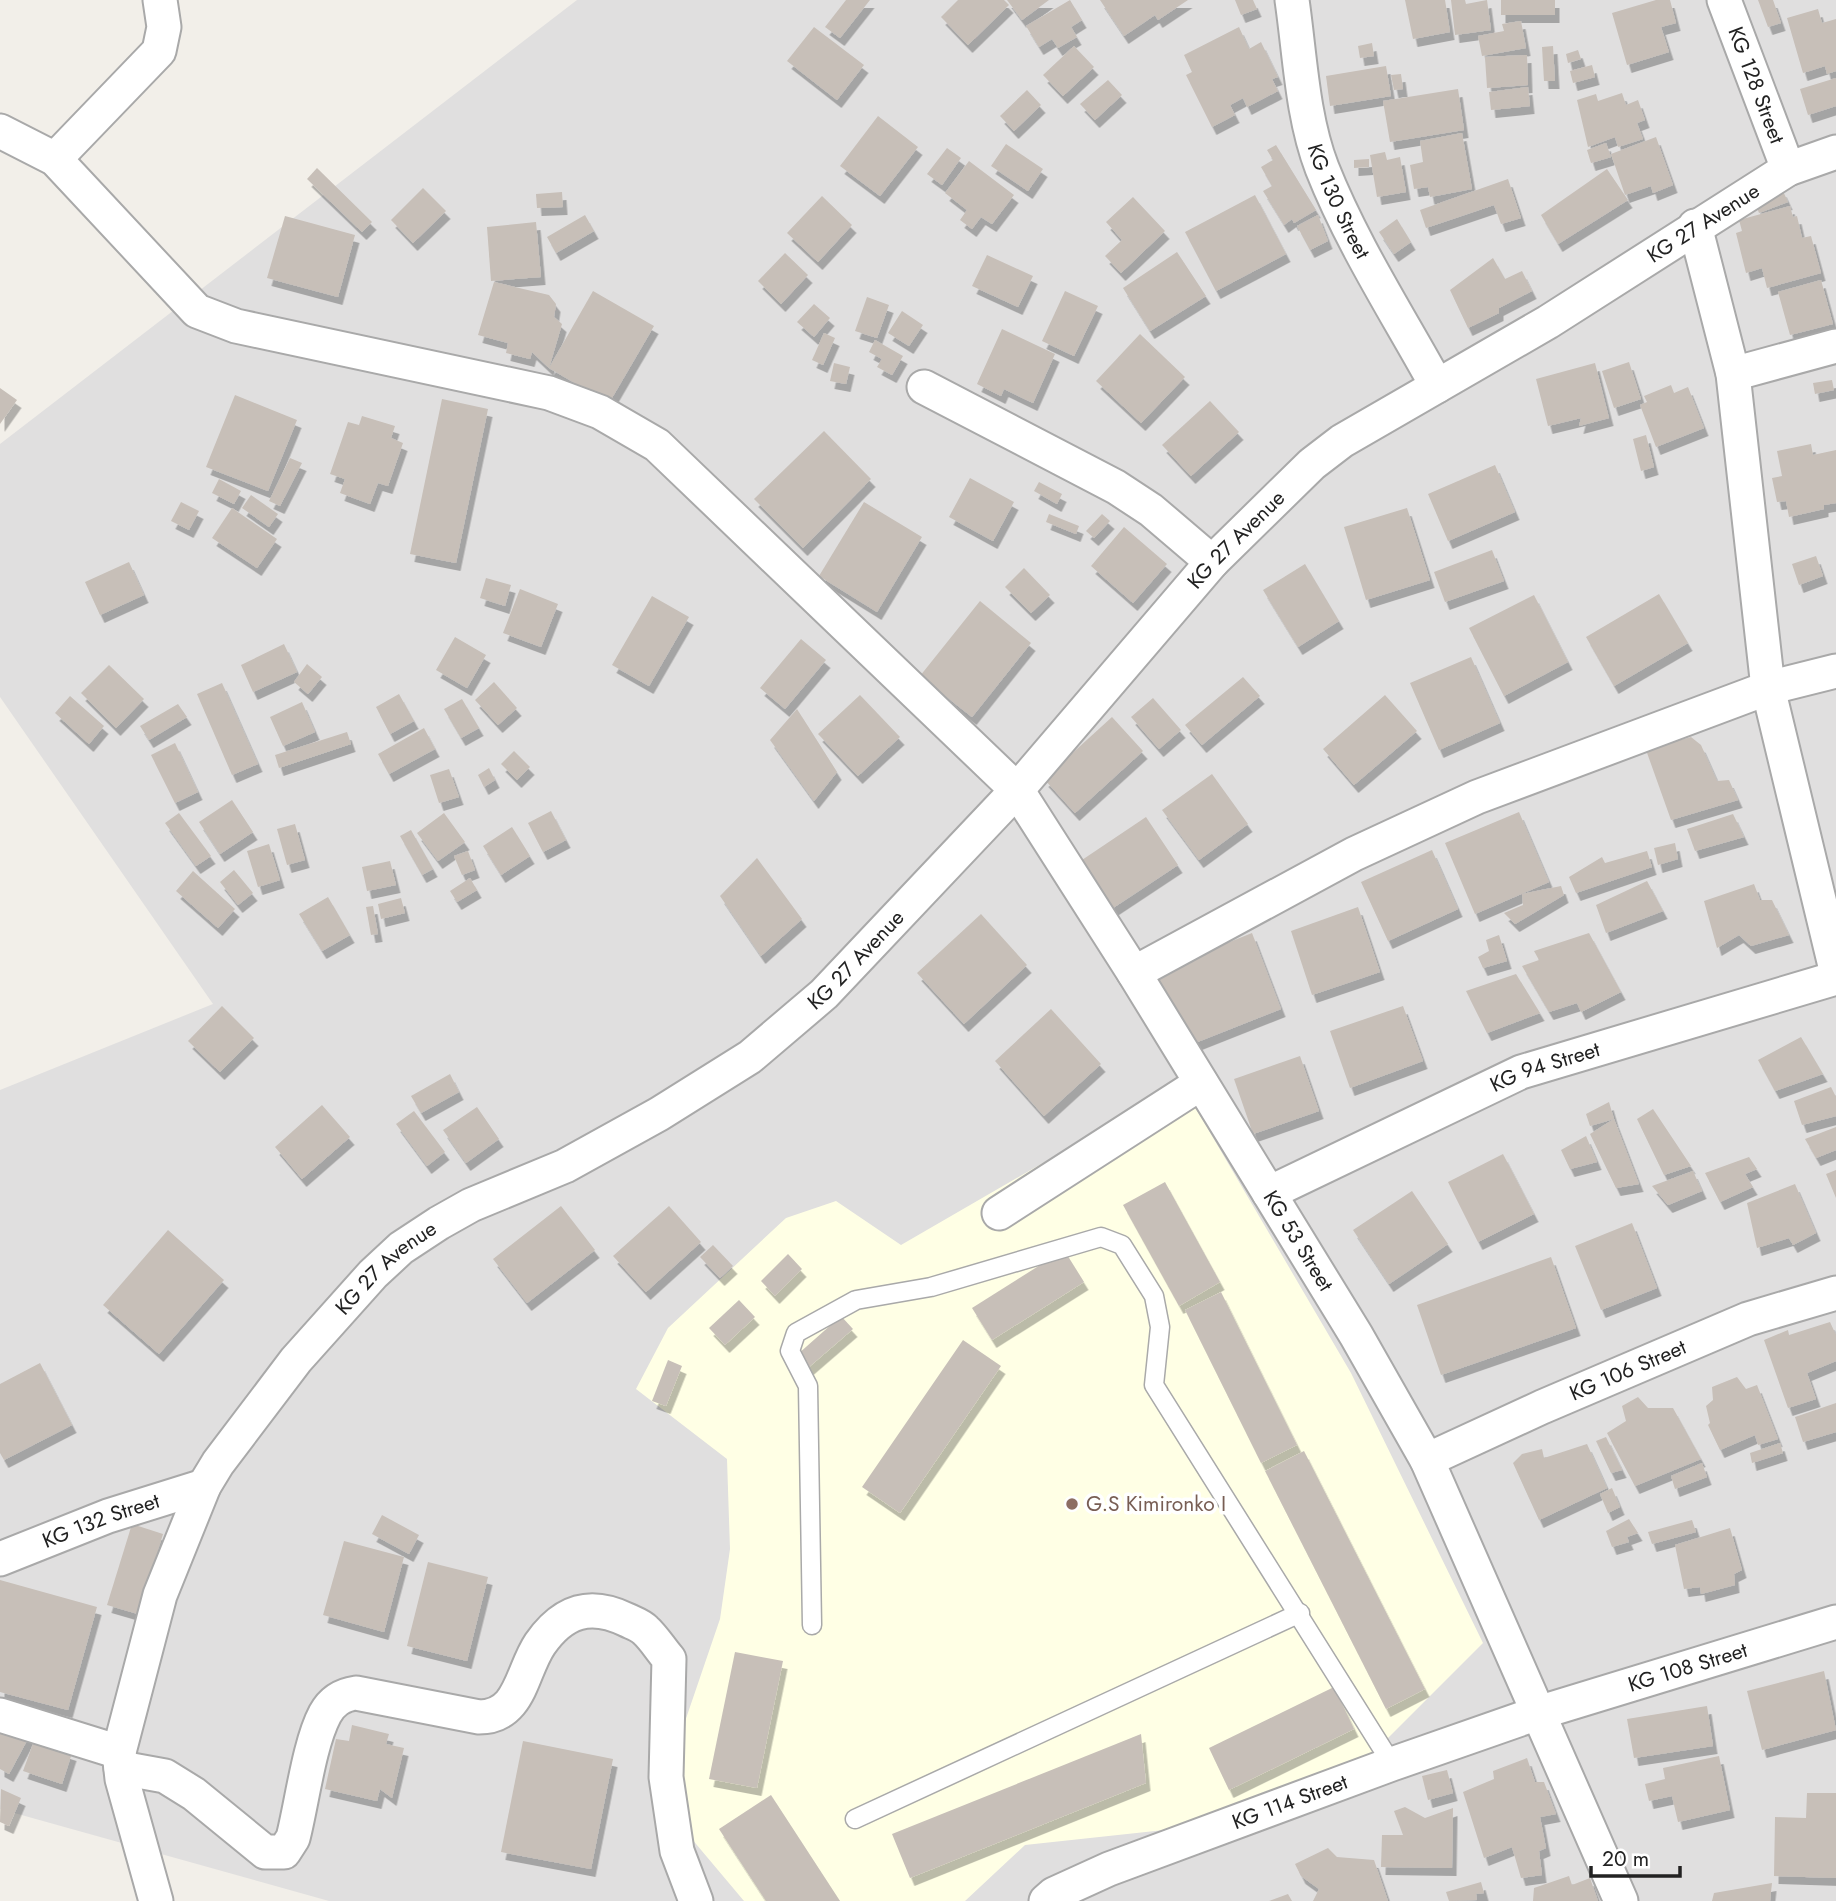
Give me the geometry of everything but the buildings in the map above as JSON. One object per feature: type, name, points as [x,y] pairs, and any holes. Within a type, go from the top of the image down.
[{"type":"street","points":[[55,159],[159,51],[164,27],[160,0]]},
{"type":"street","name":"KG 130 Street","points":[[1292,0],[1308,113],[1321,167],[1356,238],[1437,386]]},
{"type":"street","name":"KG 128 Street","points":[[1724,0],[1787,169]]},
{"type":"street","name":"KG 53 Street","points":[[0,131],[55,159],[197,311],[236,326],[549,393],[600,412],[657,445],[1017,790],[1134,973],[1356,1335],[1427,1460],[1621,1901]]},
{"type":"street","name":"KG 27 Avenue","points":[[156,1901],[120,1760],[160,1595],[204,1486],[218,1463],[296,1360],[373,1274],[401,1248],[471,1205],[565,1166],[659,1114],[750,1057],[824,994],[1017,790],[1212,562],[1312,464],[1342,441],[1548,322],[1787,169],[1836,152]]},
{"type":"street","points":[[1695,226],[1733,374],[1768,688],[1836,970]]},
{"type":"street","points":[[1733,374],[1836,346]]},
{"type":"street","points":[[924,387],[1116,487],[1151,510],[1212,562]]},
{"type":"street","points":[[1134,973],[1354,853],[1477,797],[1768,688],[1836,670]]},
{"type":"street","name":"KG 94 Street","points":[[1269,1193],[1521,1072],[1836,978]]},
{"type":"street","points":[[999,1213],[1201,1083]]},
{"type":"street","name":"KG 106 Street","points":[[1427,1460],[1542,1406],[1748,1319],[1836,1293]]},
{"type":"street","name":"KG 132 Street","points":[[0,1559],[108,1516],[204,1486]]},
{"type":"street","points":[[0,1716],[165,1776],[194,1794],[265,1852],[284,1852],[293,1838],[319,1730],[334,1702],[356,1693],[479,1717],[494,1717],[518,1692],[538,1646],[564,1619],[588,1608],[610,1612],[644,1628],[669,1659],[666,1777],[677,1851],[696,1901]]},
{"type":"street","name":"KG 108 Street","points":[[1538,1713],[1836,1622]]},
{"type":"street","name":"KG 114 Street","points":[[1046,1901],[1054,1894],[1109,1868],[1538,1713]]},
{"type":"lane","points":[[812,1625],[808,1387],[790,1351],[796,1333],[856,1300],[931,1287],[1101,1237],[1122,1245],[1154,1296],[1160,1327],[1154,1385],[1209,1476],[1300,1613],[1392,1764]]},
{"type":"lane","points":[[855,1819],[1300,1613]]},
{"type":"shaded area","points":[[577,0],[1836,0],[1836,1901],[329,1901],[0,1809],[0,1090],[213,1004],[0,697],[0,444]]},
{"type":"shaded area","name":"G.S Kimironko I","points":[[1181,1083],[1351,1373],[1483,1643],[1369,1757],[1220,1824],[1025,1845],[965,1901],[744,1901],[691,1838],[679,1739],[720,1619],[730,1549],[727,1459],[636,1389],[668,1328],[786,1218],[836,1201],[901,1245]]},
{"type":"place","name":"G.S Kimironko I","points":[[1072,1504]]}]
